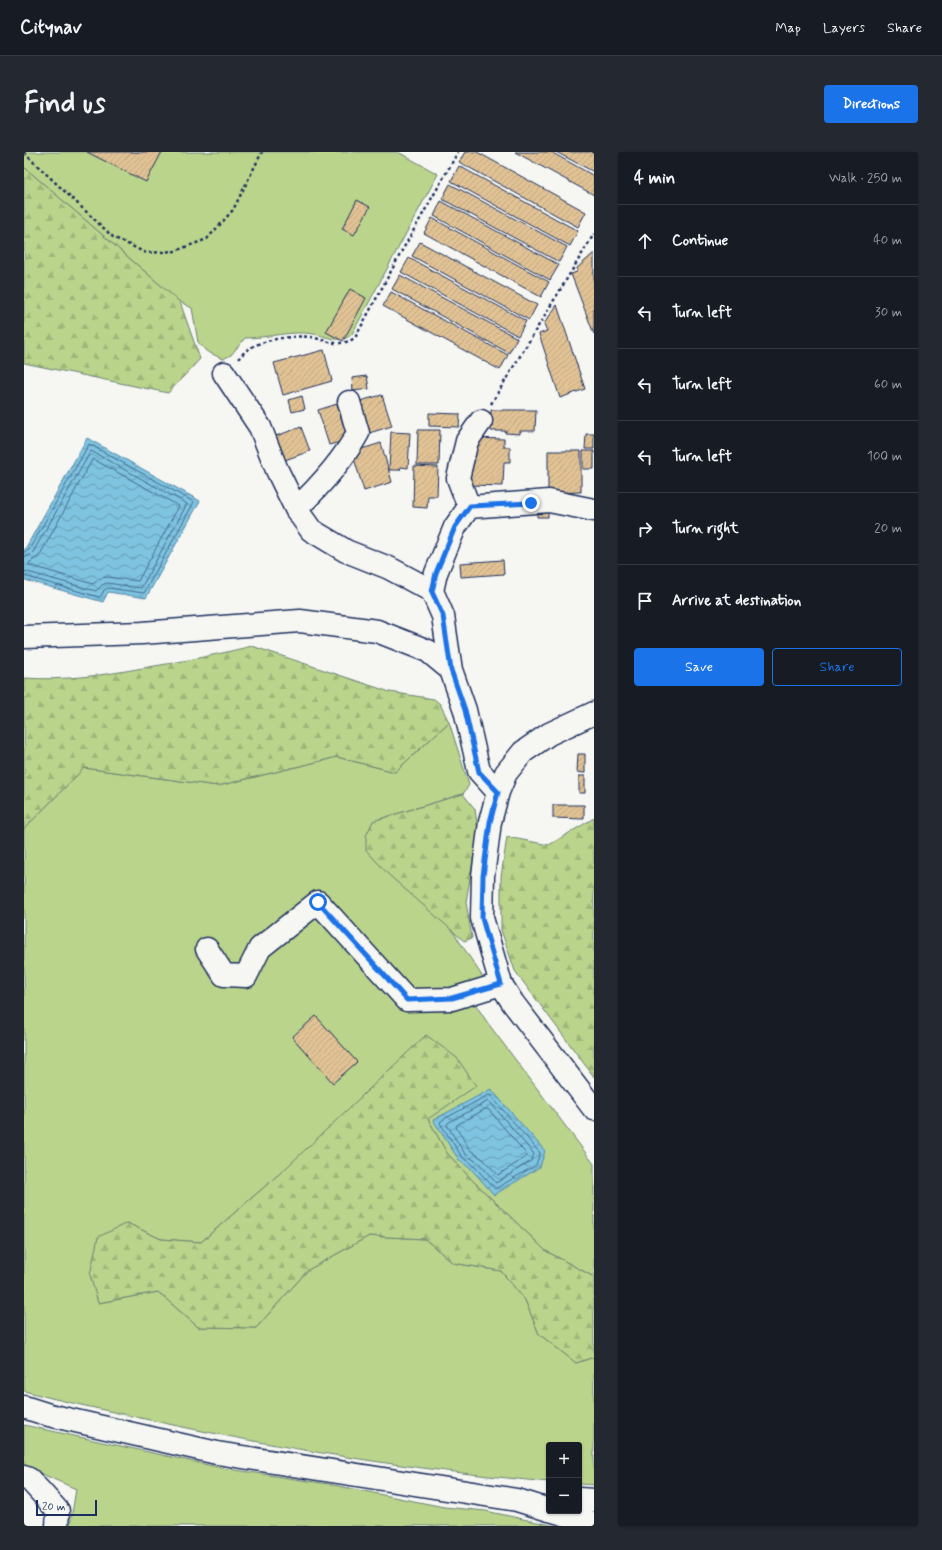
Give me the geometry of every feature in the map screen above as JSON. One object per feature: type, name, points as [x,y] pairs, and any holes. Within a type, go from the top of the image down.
[{"type":"street","points":[[224,373],[260,428],[277,470],[296,509],[311,530],[346,551],[390,568],[432,592],[443,616],[451,670],[465,710],[479,772],[498,792]]},
{"type":"street","points":[[296,509],[318,488],[348,451],[358,433],[349,402]]},
{"type":"street","points":[[470,506],[458,478],[467,441],[481,421]]},
{"type":"street","points":[[470,506],[549,501],[594,510]]},
{"type":"street","points":[[432,592],[436,573],[455,527],[470,506]]},
{"type":"street","points":[[24,637],[142,633],[300,621],[377,630],[428,651],[451,670]]},
{"type":"street","points":[[594,713],[549,734],[523,752],[506,773],[498,792],[490,822],[483,876],[482,918],[501,984],[513,1003],[594,1109]]},
{"type":"street","points":[[207,949],[224,975],[246,976],[260,948],[318,902],[407,1000],[452,998],[501,984]]},
{"type":"street","points":[[24,1407],[49,1415],[217,1453],[516,1500],[546,1509]]},
{"type":"street","points":[[24,1477],[29,1479],[58,1511],[57,1526]]},
{"type":"street","points":[[516,1500],[546,1499]]},
{"type":"street","points":[[582,1499],[594,1500]]},
{"type":"street","points":[[564,1514],[594,1522]]},
{"type":"path","points":[[24,153],[113,237],[146,253],[175,251],[207,239],[232,210],[262,152]]},
{"type":"path","points":[[224,373],[249,348],[269,340],[309,337],[336,343],[346,343],[355,338],[458,152]]},
{"type":"path","points":[[481,421],[594,234]]},
{"type":"green space","points":[[24,152],[398,152],[438,174],[352,334],[343,339],[333,339],[305,333],[245,338],[231,355],[223,359],[206,351],[198,342],[192,308],[180,302],[24,167]]},
{"type":"green space","points":[[24,167],[180,302],[200,359],[168,393],[24,363]]},
{"type":"green space","points":[[252,646],[390,692],[434,699],[440,704],[449,722],[395,772],[337,757],[218,786],[84,768],[24,829],[24,678],[69,678],[128,671],[184,661]]},
{"type":"green space","points":[[449,722],[469,785],[463,794],[373,821],[450,927],[486,982],[474,1002],[487,1022],[594,1164],[594,1277],[546,1251],[472,1180],[447,1153],[428,1119],[286,1168],[201,1242],[161,1239],[127,1223],[98,1303],[158,1292],[198,1327],[256,1328],[308,1270],[369,1236],[425,1239],[453,1263],[501,1271],[525,1300],[539,1334],[576,1363],[594,1357],[594,1485],[582,1484],[582,1442],[546,1442],[546,1482],[447,1471],[295,1449],[195,1430],[24,1391],[24,829],[84,768],[218,786],[337,757],[395,772]]},
{"type":"green space","points":[[463,794],[475,809],[478,831],[466,902],[472,938],[464,941],[390,876],[366,850],[366,836],[373,821]]},
{"type":"green space","points":[[594,818],[594,1077],[515,971],[501,930],[501,877],[507,837],[549,845]]},
{"type":"green space","points":[[426,1035],[457,1058],[476,1086],[428,1119],[447,1153],[472,1180],[546,1251],[594,1277],[594,1357],[576,1363],[539,1334],[525,1300],[501,1271],[453,1263],[425,1239],[369,1236],[308,1270],[256,1328],[198,1327],[158,1292],[98,1303],[90,1275],[98,1237],[127,1223],[161,1239],[201,1242],[286,1168]]},
{"type":"green space","points":[[24,1425],[222,1468],[328,1484],[444,1507],[486,1511],[555,1526],[70,1526],[76,1489],[24,1466]]},
{"type":"water","points":[[87,438],[200,501],[146,598],[108,592],[103,602],[25,580],[24,551]]},
{"type":"water","points":[[491,1089],[545,1151],[540,1167],[494,1195],[473,1171],[459,1160],[433,1120]]},
{"type":"building","points":[[87,152],[162,152],[146,182]]},
{"type":"building","points":[[465,152],[477,152],[586,212],[578,227],[459,162]]},
{"type":"building","points":[[515,152],[551,152],[594,176],[594,195]]},
{"type":"building","points":[[556,152],[594,153],[594,172]]},
{"type":"building","points":[[459,166],[578,231],[570,246],[451,181]]},
{"type":"building","points":[[450,184],[567,247],[559,262],[442,199]]},
{"type":"building","points":[[357,200],[370,207],[354,235],[342,229]]},
{"type":"building","points":[[441,201],[559,265],[550,280],[434,216]]},
{"type":"building","points":[[432,218],[549,282],[541,297],[424,233]]},
{"type":"building","points":[[420,242],[537,305],[529,320],[412,256]]},
{"type":"building","points":[[594,253],[594,334],[571,274],[577,272],[577,268]]},
{"type":"building","points":[[409,258],[526,321],[518,336],[401,272]]},
{"type":"building","points":[[400,275],[517,338],[509,353],[392,289]]},
{"type":"building","points":[[350,289],[366,298],[343,341],[326,332]]},
{"type":"building","points":[[391,292],[508,355],[500,370],[383,306]]},
{"type":"building","points":[[557,305],[585,389],[560,398],[539,334],[547,331],[544,324]]},
{"type":"building","points":[[324,350],[332,381],[283,395],[274,363]]},
{"type":"building","points":[[367,376],[369,389],[353,391],[352,378]]},
{"type":"building","points":[[382,395],[392,426],[366,434],[356,402]]},
{"type":"building","points":[[302,396],[305,409],[292,412],[289,400]]},
{"type":"building","points":[[337,404],[348,440],[329,445],[318,410]]},
{"type":"building","points":[[491,410],[536,410],[535,431],[520,431],[520,434],[505,433],[506,431],[491,431]]},
{"type":"building","points":[[429,413],[460,414],[459,427],[429,426]]},
{"type":"building","points":[[301,427],[310,451],[285,460],[276,436]]},
{"type":"building","points":[[418,430],[440,430],[439,465],[417,465]]},
{"type":"building","points":[[391,432],[410,433],[408,468],[401,467],[400,470],[389,470]]},
{"type":"building","points":[[586,434],[594,434],[594,449],[585,449]]},
{"type":"building","points":[[471,438],[504,439],[504,447],[510,447],[510,462],[504,462],[503,486],[470,485]]},
{"type":"building","points":[[381,443],[392,482],[364,491],[352,452]]},
{"type":"building","points":[[548,451],[581,451],[581,492],[548,493]]},
{"type":"building","points":[[583,451],[594,451],[594,469],[583,469]]},
{"type":"building","points":[[414,466],[438,467],[437,496],[428,496],[427,508],[413,507]]},
{"type":"building","points":[[537,506],[552,512],[548,512],[548,517],[537,517]]},
{"type":"building","points":[[503,560],[504,574],[461,577],[460,563]]},
{"type":"building","points":[[578,754],[585,754],[585,773],[577,772]]},
{"type":"building","points":[[579,776],[585,776],[585,793],[579,793]]},
{"type":"building","points":[[553,805],[584,805],[584,819],[553,818]]},
{"type":"building","points":[[316,1016],[357,1062],[333,1083],[292,1037]]},
{"type":"route","points":[[318,902],[407,1000],[452,998],[501,984],[491,955],[482,918],[483,876],[490,822],[498,792],[479,772],[465,710],[451,670],[443,616],[432,592],[436,573],[455,527],[470,506],[531,503]]}]
